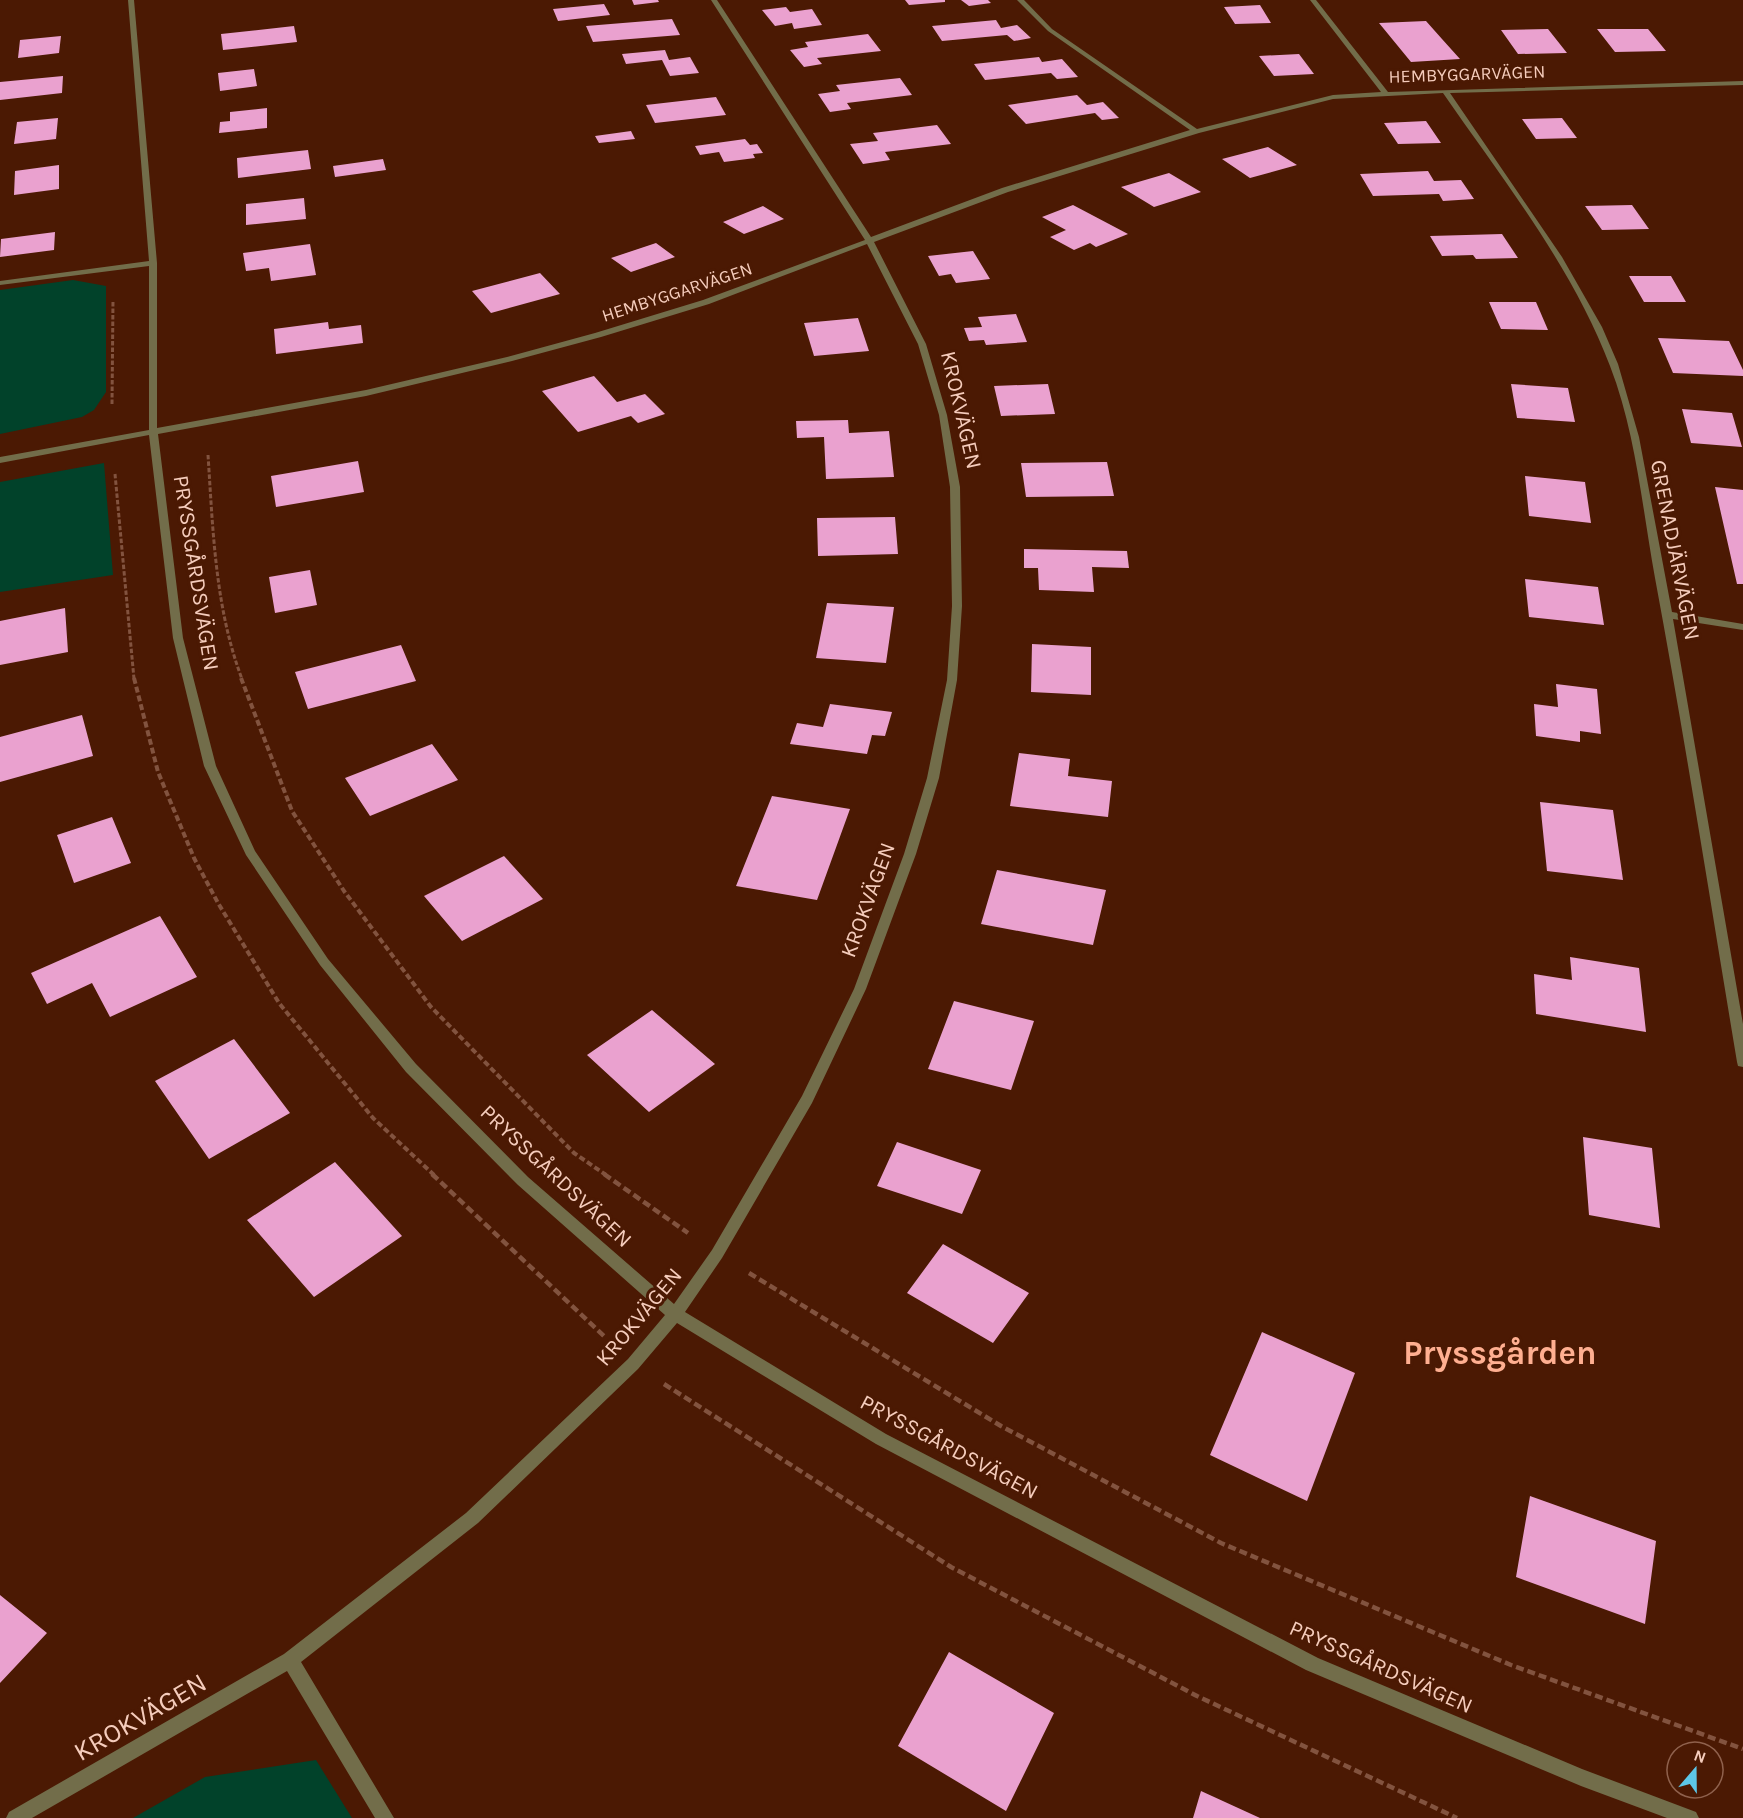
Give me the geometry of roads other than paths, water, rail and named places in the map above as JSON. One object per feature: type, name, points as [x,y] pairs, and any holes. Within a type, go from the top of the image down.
[{"type":"street","name":"PRYSSGÅRDSVÄGEN","points":[[131,0],[153,263],[153,431],[178,638],[210,766],[250,852],[324,962],[411,1068],[523,1181],[675,1314],[881,1439],[1312,1664],[1581,1777],[1690,1818]]},
{"type":"street","name":"KROKVÄGEN","points":[[15,1818],[290,1660],[472,1518],[633,1364],[675,1314],[717,1254],[807,1099],[860,989],[910,854],[933,777],[952,680],[957,606],[956,498],[943,415],[922,344],[869,240],[714,0]]},
{"type":"street","points":[[1020,0],[1050,30],[1196,131]]},
{"type":"street","points":[[1313,0],[1385,93]]},
{"type":"street","name":"HEMBYGGARVÄGEN","points":[[0,460],[366,393],[598,335],[706,302],[1005,189],[1196,131],[1333,97],[1385,93],[1743,83]]},
{"type":"street","name":"GRENADJÄRVÄGEN","points":[[1445,91],[1556,255],[1598,327],[1611,357],[1629,414],[1668,615],[1743,1062]]},
{"type":"street","points":[[0,283],[153,263]]},
{"type":"street","points":[[1668,615],[1743,627]]},
{"type":"street","points":[[290,1660],[386,1818]]},
{"type":"district","name":"Pryssgården","points":[[1500,1353]]}]
